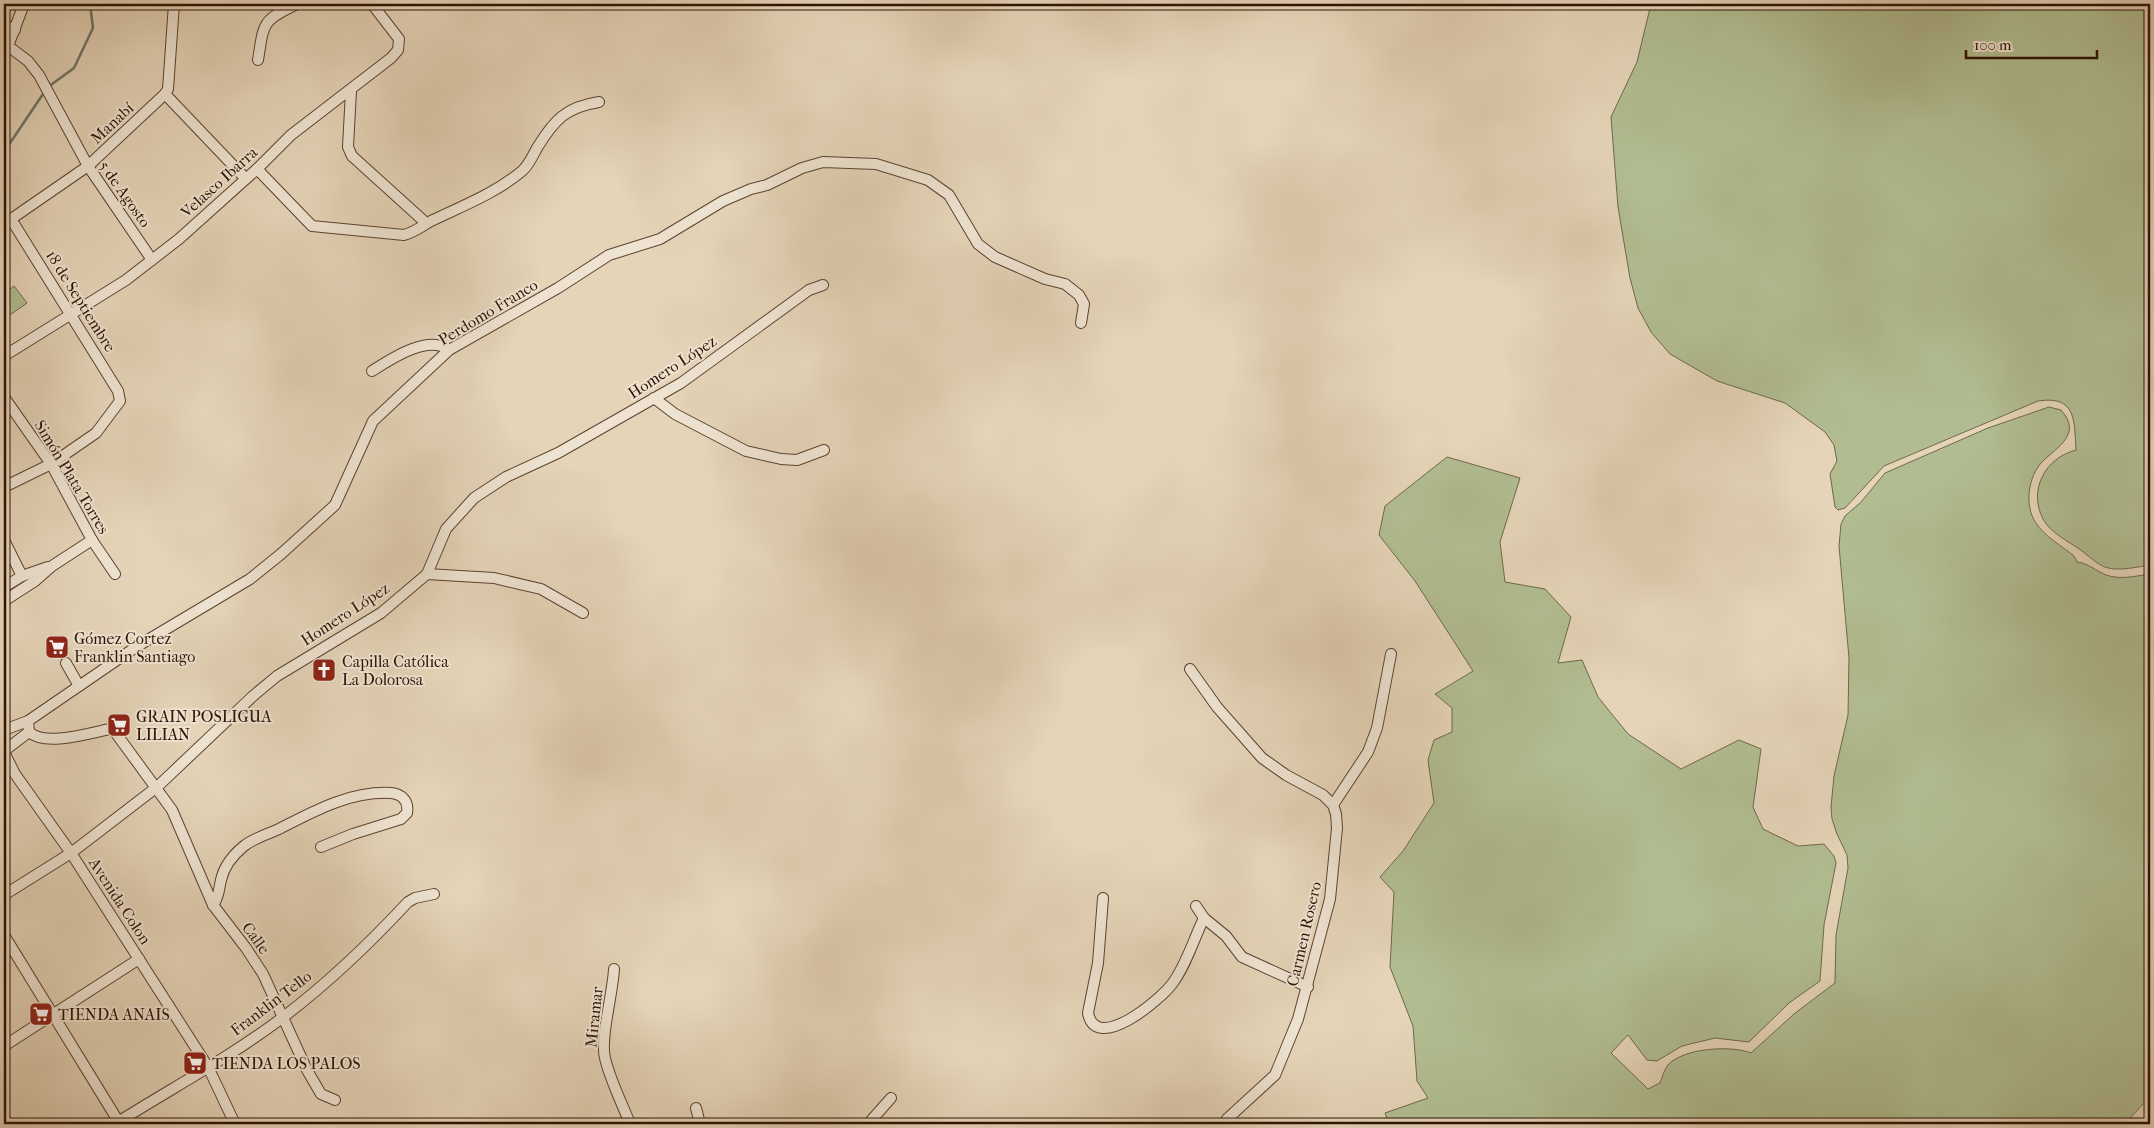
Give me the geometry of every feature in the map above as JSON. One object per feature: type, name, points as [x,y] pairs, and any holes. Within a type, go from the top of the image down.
[{"type":"street","points":[[6,49],[24,4]]},
{"type":"street","points":[[174,4],[168,89],[166,94],[246,180]]},
{"type":"street","points":[[258,60],[263,30],[268,20],[297,4]]},
{"type":"street","name":"Velasco Ibarra","points":[[4,356],[126,280],[152,260],[246,180],[291,135],[351,91],[391,58],[398,50],[399,39],[372,4]]},
{"type":"street","points":[[4,25],[14,30]]},
{"type":"street","name":"5 de Agosto","points":[[6,49],[28,61],[39,75],[88,166],[152,260]]},
{"type":"street","points":[[351,91],[348,147],[352,156],[426,223]]},
{"type":"street","name":"Manabí","points":[[7,221],[88,166],[166,94]]},
{"type":"street","points":[[257,169],[307,222],[315,227],[404,235],[414,232],[426,223],[494,191],[524,169],[544,137],[564,114],[580,105],[599,102]]},
{"type":"street","name":"Perdomo Franco","points":[[28,721],[136,647],[250,579],[281,554],[335,505],[373,421],[449,350],[558,288],[608,255],[660,240],[722,201],[751,189],[767,185],[802,168],[823,162],[876,164],[928,180],[949,195],[978,244],[995,257],[1045,279],[1065,284],[1079,295],[1084,304],[1081,323]]},
{"type":"street","name":"18 de Septiembre","points":[[7,221],[72,314],[118,391],[120,401],[96,433],[51,464]]},
{"type":"street","name":"Homero López","points":[[4,895],[71,853],[157,787],[276,676],[381,613],[427,574],[446,529],[474,498],[506,477],[558,454],[681,382],[809,290],[823,284]]},
{"type":"street","points":[[372,371],[392,359],[426,344],[442,344],[449,350]]},
{"type":"street","name":"Simón Plata Torres","points":[[4,396],[51,464],[92,540],[115,574]]},
{"type":"street","points":[[654,398],[675,414],[746,451],[781,459],[797,460],[824,450]]},
{"type":"street","points":[[4,487],[51,464]]},
{"type":"street","points":[[4,540],[22,576]]},
{"type":"street","points":[[4,601],[36,581],[52,566],[92,540]]},
{"type":"street","points":[[4,587],[22,576],[52,566]]},
{"type":"street","points":[[427,574],[494,578],[541,589],[583,613]]},
{"type":"street","points":[[1190,669],[1217,707],[1262,758],[1286,775],[1323,795],[1333,805],[1368,752],[1377,728],[1392,654]]},
{"type":"street","points":[[66,663],[79,686]]},
{"type":"street","points":[[4,730],[28,721],[29,732],[4,752]]},
{"type":"street","name":"Calle","points":[[29,732],[37,738],[57,738],[110,729],[121,739],[172,810],[213,905],[263,974],[282,1018],[320,1094],[335,1100]]},
{"type":"street","name":"Avenida Colon","points":[[4,752],[15,774],[71,853],[208,1067],[235,1124]]},
{"type":"street","points":[[213,905],[217,898],[226,866],[246,845],[326,806],[360,795],[375,792],[396,793],[402,796],[407,803],[407,813],[401,819],[353,834],[322,847]]},
{"type":"street","name":"Carmen Rosero","points":[[1224,1124],[1227,1119],[1275,1075],[1298,1020],[1330,900],[1337,828],[1333,805]]},
{"type":"street","name":"Franklin Tello","points":[[118,1123],[282,1018],[374,939],[408,902],[415,898],[434,894]]},
{"type":"street","points":[[1103,898],[1098,963],[1088,1013],[1089,1020],[1094,1026],[1102,1029],[1119,1025],[1167,990],[1177,977],[1204,918]]},
{"type":"street","points":[[1196,906],[1204,918],[1223,933],[1245,959],[1308,987]]},
{"type":"street","points":[[4,935],[118,1123]]},
{"type":"street","points":[[4,1046],[139,960]]},
{"type":"street","name":"Miramar","points":[[614,968],[613,990],[604,1043],[605,1057],[630,1124]]},
{"type":"street","points":[[868,1124],[891,1098]]},
{"type":"street","points":[[696,1108],[700,1124]]},
{"type":"green space","points":[[1651,4],[2150,4],[2150,565],[2123,569],[2105,567],[2055,533],[2043,519],[2037,497],[2042,477],[2056,460],[2076,450],[2075,429],[2071,412],[2067,406],[2060,402],[2051,400],[2038,401],[1884,466],[1845,508],[1838,510],[1835,507],[1830,474],[1837,461],[1834,445],[1825,432],[1785,403],[1717,381],[1670,354],[1651,332],[1638,308],[1630,278],[1618,207],[1611,117],[1637,62]]},
{"type":"green space","points":[[14,286],[27,303],[10,315],[4,306],[4,294]]},
{"type":"green space","points":[[2049,407],[2061,410],[2067,419],[2069,433],[2060,445],[2042,462],[2033,475],[2029,500],[2032,516],[2039,528],[2074,556],[2077,562],[2088,565],[2106,575],[2134,577],[2150,574],[2150,1097],[2124,1124],[1389,1124],[1385,1113],[1428,1098],[1417,1081],[1413,1026],[1390,967],[1394,892],[1380,877],[1403,851],[1434,803],[1428,760],[1434,740],[1452,732],[1452,708],[1435,694],[1473,671],[1415,581],[1379,535],[1385,506],[1447,457],[1520,478],[1500,542],[1505,582],[1545,589],[1571,617],[1558,663],[1582,660],[1598,697],[1628,734],[1681,769],[1739,740],[1761,749],[1753,807],[1763,829],[1798,846],[1824,844],[1834,856],[1836,863],[1824,925],[1820,981],[1789,1003],[1749,1042],[1715,1038],[1682,1046],[1657,1061],[1647,1060],[1628,1035],[1611,1053],[1648,1089],[1660,1083],[1668,1065],[1684,1055],[1720,1049],[1732,1049],[1751,1053],[1794,1014],[1835,983],[1836,935],[1848,868],[1847,855],[1832,819],[1831,807],[1834,776],[1848,715],[1849,658],[1839,546],[1841,524],[1845,516],[1861,502],[1885,473],[1988,428]]},
{"type":"waterway","points":[[48,87],[74,68],[93,28],[90,4]]},
{"type":"waterway","points":[[4,152],[45,91]]},
{"type":"place","name":"Gómez Cortez Franklin Santiago","points":[[57,647]]},
{"type":"place","name":"Capilla Católica La Dolorosa","points":[[324,670]]},
{"type":"place","name":"GRAIN POSLIGUA LILIAN","points":[[119,725]]},
{"type":"place","name":"TIENDA ANAIS","points":[[41,1014]]},
{"type":"place","name":"TIENDA LOS PALOS","points":[[195,1063]]}]
